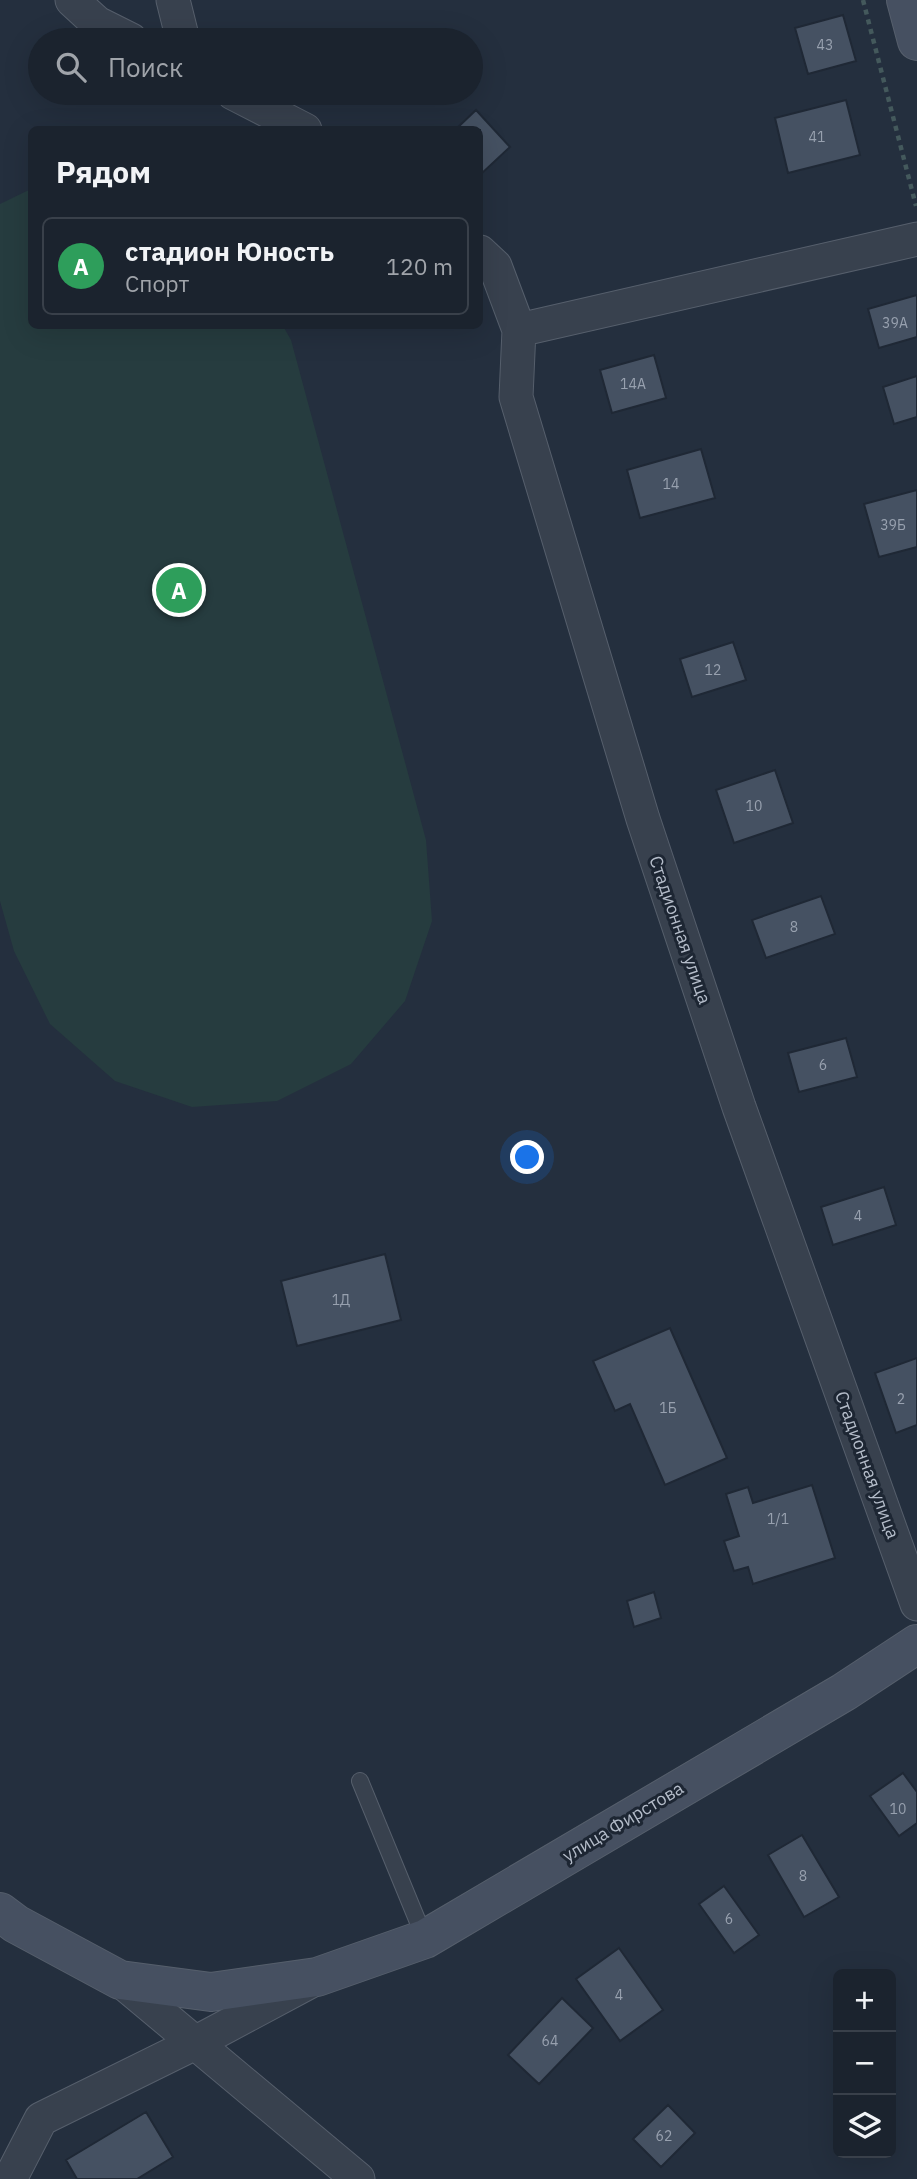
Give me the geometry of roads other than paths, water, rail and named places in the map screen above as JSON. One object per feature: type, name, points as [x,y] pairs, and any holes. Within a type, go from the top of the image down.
[{"type":"street","points":[[72,0],[97,23],[107,28]]},
{"type":"street","points":[[173,0],[180,28]]},
{"type":"street","points":[[906,0],[917,41]]},
{"type":"street","points":[[256,105],[297,126]]},
{"type":"street","points":[[519,330],[917,239]]},
{"type":"street","name":"Стадионная улица","points":[[483,255],[495,266],[519,330],[516,397],[642,819],[744,1120],[917,1604]]},
{"type":"street","name":"улица Фирстова","points":[[120,1980],[211,1992],[317,1978],[425,1939],[832,1699],[917,1644]]},
{"type":"street","points":[[0,1912],[16,1924],[120,1980],[358,2179]]},
{"type":"street","points":[[10,2179],[41,2119],[195,2043],[317,1978]]},
{"type":"lane","points":[[360,1781],[425,1939]]},
{"type":"place","name":"стадион Юность","points":[[179,590]]}]
